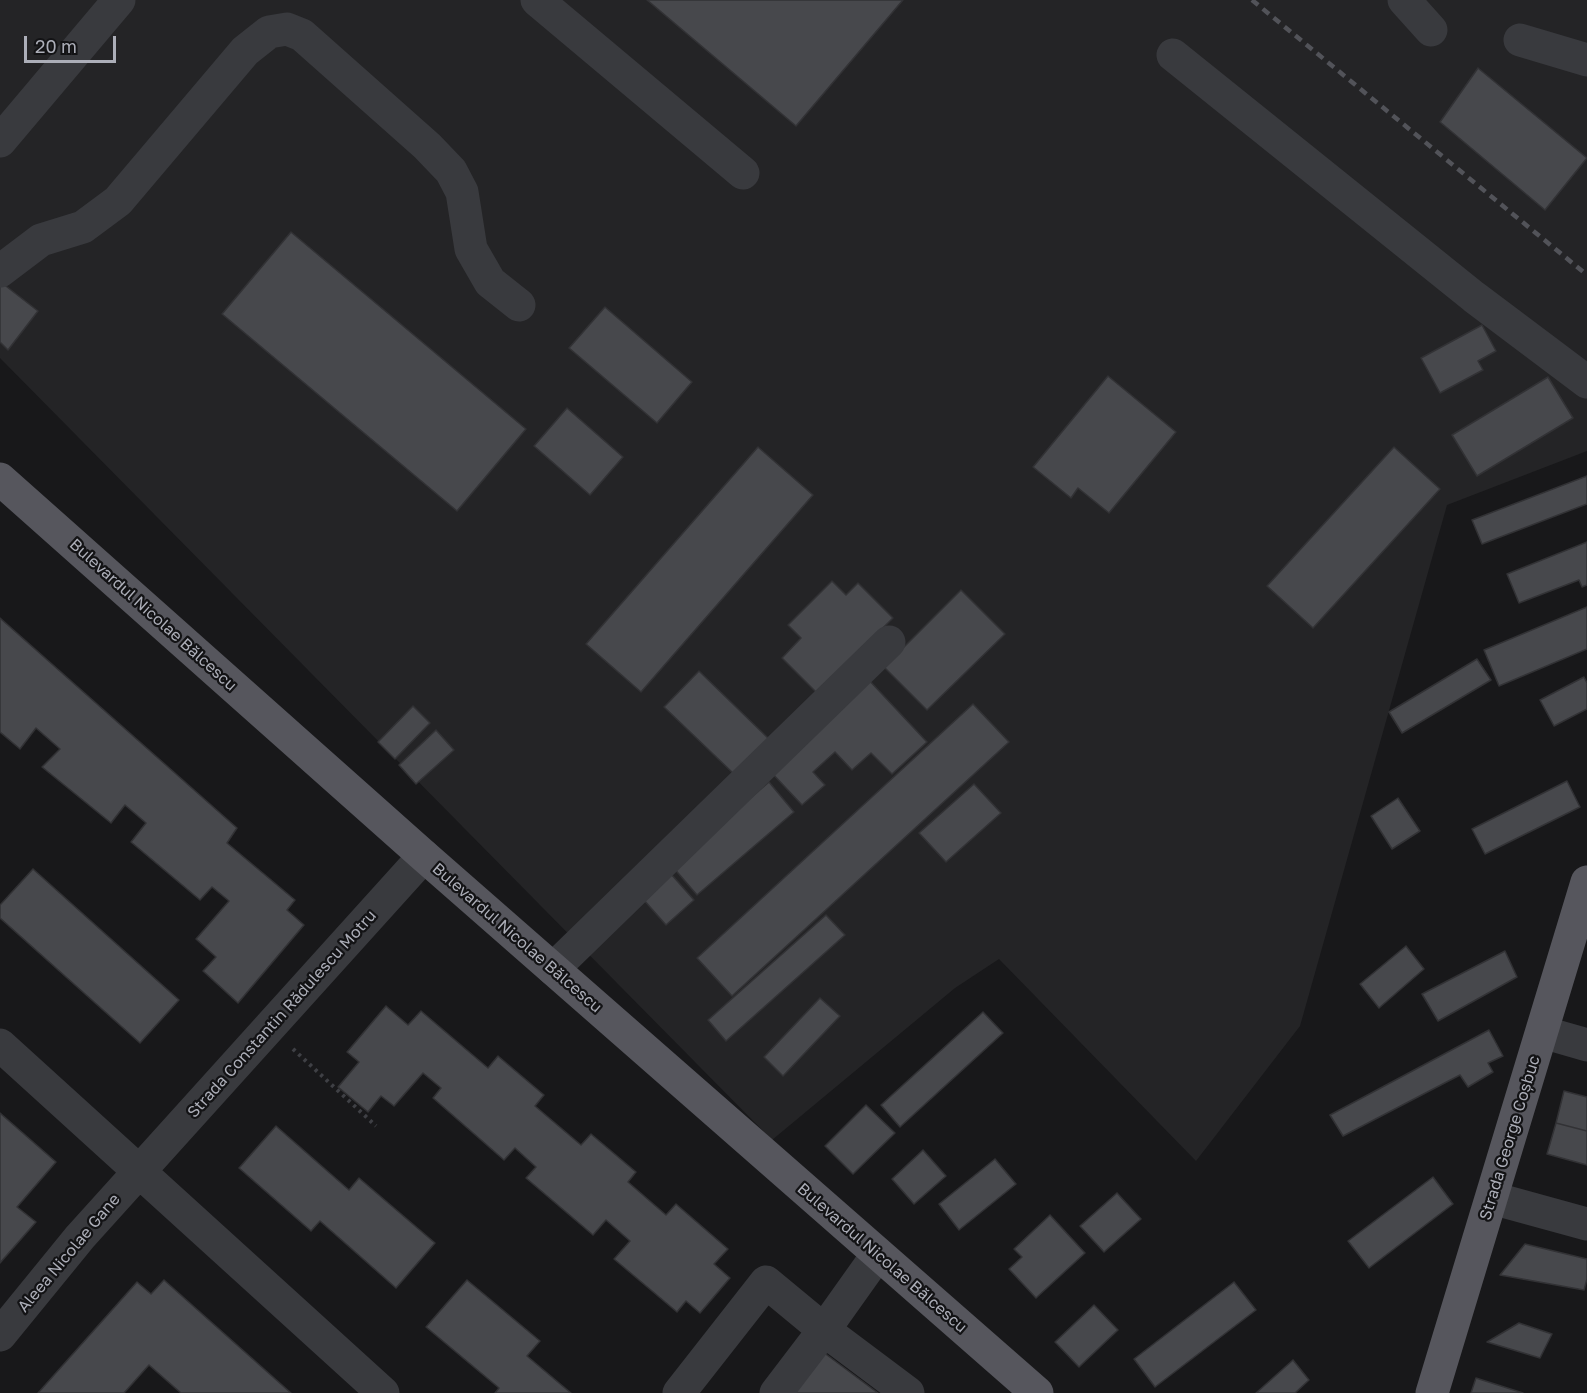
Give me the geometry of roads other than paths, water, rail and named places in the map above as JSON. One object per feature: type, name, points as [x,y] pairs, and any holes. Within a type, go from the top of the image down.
[{"type":"main road","name":"Bulevardul Nicolae Bălcescu","points":[[0,479],[424,856],[1037,1393]]},
{"type":"main road","name":"Strada George Coșbuc","points":[[1431,1393],[1587,882]]},
{"type":"street","points":[[0,141],[119,0]]},
{"type":"street","points":[[537,0],[743,173]]},
{"type":"street","points":[[1404,0],[1431,30]]},
{"type":"street","points":[[0,271],[41,240],[83,227],[118,201],[245,51],[269,32],[287,29],[302,36],[427,146],[451,171],[462,192],[471,249],[490,282],[519,305]]},
{"type":"street","points":[[1520,40],[1587,60]]},
{"type":"street","points":[[1173,55],[1474,297],[1587,382]]},
{"type":"street","points":[[553,969],[889,642]]},
{"type":"street","name":"Strada Constantin Rădulescu Motru","points":[[140,1171],[424,856]]},
{"type":"street","points":[[1542,1032],[1587,1046]]},
{"type":"street","points":[[0,1045],[383,1393]]},
{"type":"street","name":"Aleea Nicolae Gane","points":[[0,1335],[80,1237],[140,1171]]},
{"type":"street","points":[[1492,1198],[1587,1224]]},
{"type":"street","points":[[776,1393],[878,1254]]},
{"type":"street","points":[[680,1393],[766,1282],[824,1330],[908,1393]]},
{"type":"railway","points":[[1252,0],[1587,275]]}]
